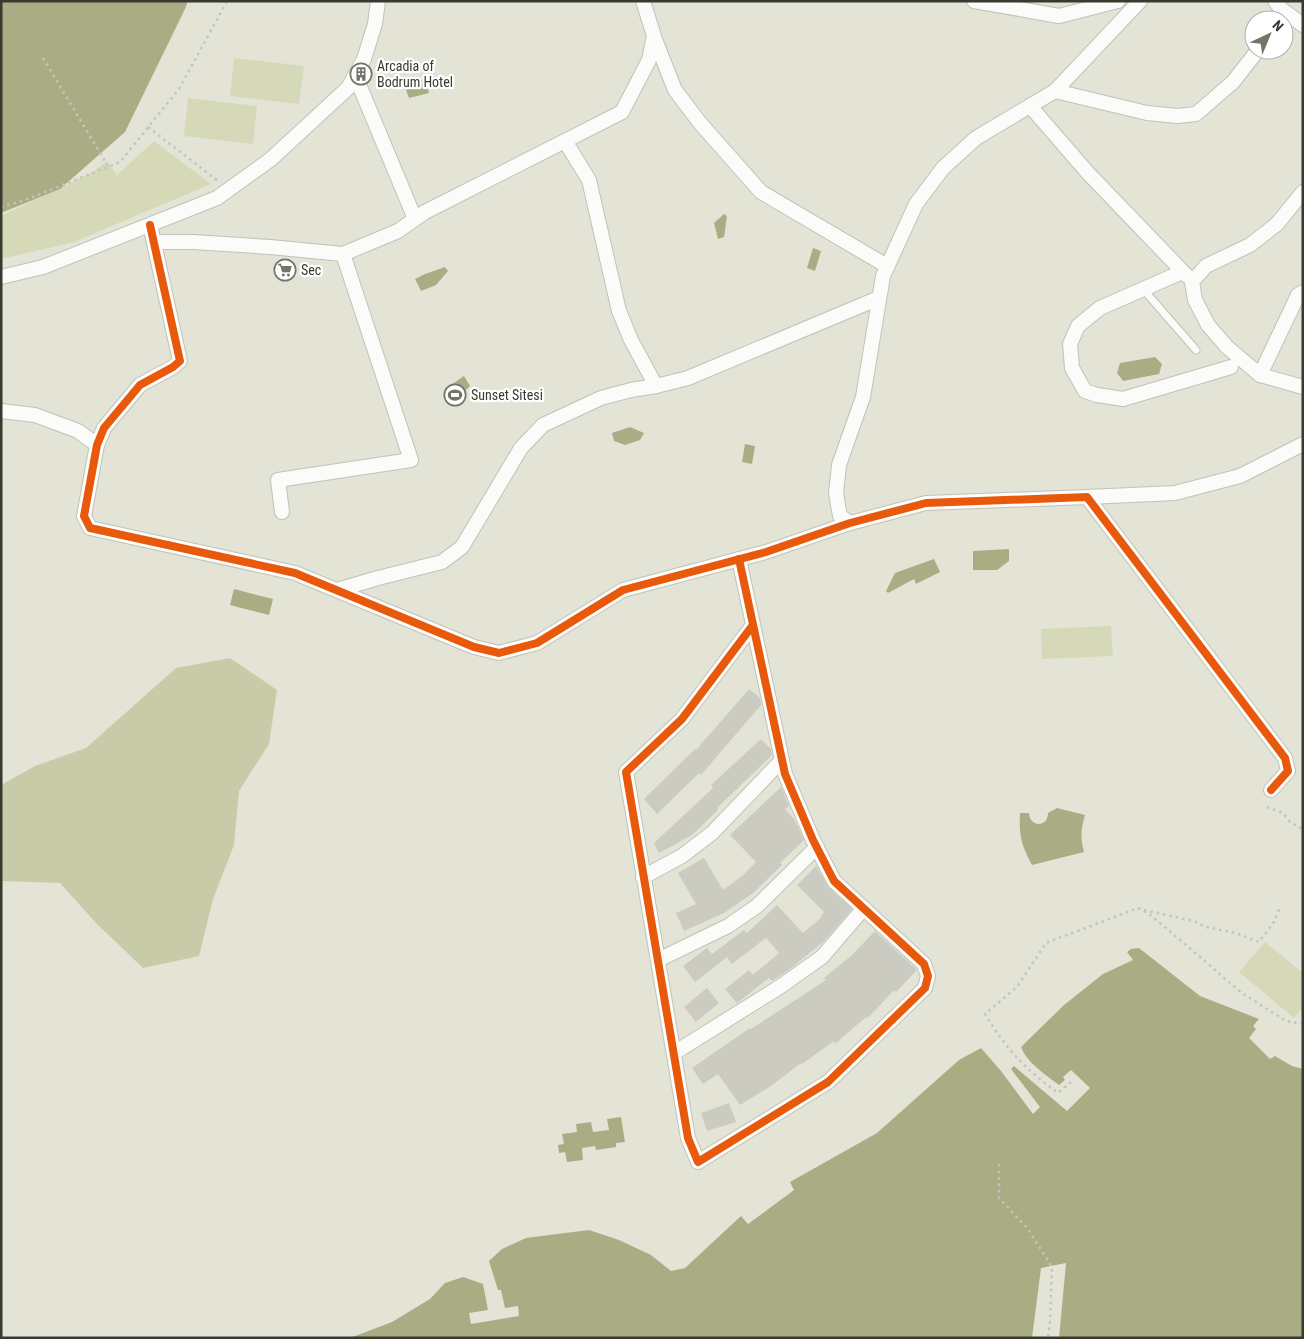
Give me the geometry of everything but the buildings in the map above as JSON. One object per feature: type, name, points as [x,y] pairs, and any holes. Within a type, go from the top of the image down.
[{"type":"street","points":[[1,277],[43,268],[217,198],[271,159],[348,88],[367,50],[375,24],[378,1]]},
{"type":"street","points":[[643,1],[675,90],[700,123],[761,192],[887,266]]},
{"type":"street","points":[[974,1],[1059,16],[1118,1]]},
{"type":"street","points":[[850,523],[840,516],[836,493],[839,465],[863,397],[883,276],[916,204],[943,168],[976,138],[1055,91],[1140,1]]},
{"type":"street","points":[[1279,8],[1303,25]]},
{"type":"street","points":[[154,242],[193,242],[343,254],[398,231],[425,212],[622,112],[649,60],[654,36]]},
{"type":"street","points":[[1055,91],[1147,113],[1178,116],[1196,114],[1233,82],[1250,60]]},
{"type":"street","points":[[355,75],[415,219]]},
{"type":"street","points":[[1030,106],[1088,173],[1192,282],[1195,300],[1208,325],[1227,347],[1260,375],[1303,387]]},
{"type":"street","points":[[565,141],[589,180],[619,311],[631,340],[656,386]]},
{"type":"street","points":[[1192,282],[1206,266],[1250,245],[1277,224],[1303,192]]},
{"type":"street","points":[[150,224],[180,361],[173,367],[140,385],[104,428],[97,445],[84,516],[90,528],[295,573],[474,648],[499,653],[537,643],[623,590],[739,560],[850,523],[926,503],[1175,493],[1240,476],[1303,444]]},
{"type":"street","points":[[282,512],[278,480],[411,460],[343,254]]},
{"type":"street","points":[[1182,272],[1100,308],[1078,326],[1070,344],[1072,368],[1085,391],[1097,396],[1123,399],[1230,367]]},
{"type":"street","points":[[1260,375],[1298,295],[1303,292]]},
{"type":"street","points":[[337,590],[442,562],[462,546],[521,448],[543,425],[601,398],[688,378],[879,298]]},
{"type":"street","points":[[1,411],[35,415],[78,431],[97,445]]},
{"type":"street","points":[[1087,497],[1285,758],[1288,771],[1270,790]]},
{"type":"street","points":[[739,560],[753,625],[785,774],[817,847],[834,881],[924,964],[928,976],[925,988],[828,1082],[698,1162],[688,1138],[626,772],[682,719],[753,625]]},
{"type":"street","points":[[644,876],[682,856],[712,833],[782,760]]},
{"type":"street","points":[[658,960],[728,926],[757,906],[817,847]]},
{"type":"street","points":[[674,1053],[781,986],[822,957],[864,908]]},
{"type":"lane","points":[[1143,289],[1196,350]]},
{"type":"path","points":[[1,207],[25,200],[120,162],[179,89],[228,1]]},
{"type":"path","points":[[42,58],[109,166]]},
{"type":"path","points":[[148,127],[229,189]]},
{"type":"path","points":[[1266,807],[1283,812],[1291,822],[1303,830]]},
{"type":"path","points":[[1071,1082],[1058,1093],[1036,1077],[1011,1053],[985,1014],[1017,988],[1046,943],[1138,908],[1194,922],[1206,927],[1236,933],[1259,942],[1274,922],[1280,907]]},
{"type":"path","points":[[1138,908],[1148,913],[1242,993],[1286,1022],[1303,1024]]},
{"type":"path","points":[[999,1164],[999,1198],[1028,1229],[1052,1267],[1048,1338]]},
{"type":"shaded area","points":[[1,1],[188,1],[125,132],[60,189],[1,213]]},
{"type":"shaded area","points":[[234,58],[304,66],[299,104],[230,96]]},
{"type":"shaded area","points":[[425,79],[429,93],[409,98],[404,85]]},
{"type":"shaded area","points":[[188,98],[257,106],[253,144],[184,136]]},
{"type":"shaded area","points":[[154,141],[211,184],[74,242],[1,259],[1,216],[93,172],[107,161],[117,175]]},
{"type":"shaded area","points":[[724,214],[727,216],[724,237],[718,239],[714,223]]},
{"type":"shaded area","points":[[813,248],[821,251],[815,271],[807,268]]},
{"type":"shaded area","points":[[445,267],[448,271],[436,285],[421,291],[415,279]]},
{"type":"shaded area","points":[[1155,357],[1162,364],[1159,374],[1123,381],[1117,373],[1120,363]]},
{"type":"shaded area","name":"Sunset Sitesi","points":[[464,376],[470,386],[453,402],[445,389]]},
{"type":"shaded area","points":[[630,427],[644,433],[640,440],[625,445],[614,441],[612,433]]},
{"type":"shaded area","points":[[745,444],[755,446],[752,464],[742,462]]},
{"type":"shaded area","points":[[1009,549],[1009,561],[997,570],[973,570],[973,551]]},
{"type":"shaded area","points":[[934,559],[940,572],[916,584],[914,579],[888,593],[886,591],[895,573]]},
{"type":"shaded area","points":[[234,589],[273,599],[269,615],[230,605]]},
{"type":"shaded area","points":[[1111,626],[1113,656],[1042,659],[1041,629]]},
{"type":"shaded area","points":[[230,658],[277,690],[269,744],[239,791],[234,845],[213,899],[199,956],[143,968],[97,924],[60,883],[1,881],[1,785],[35,766],[86,748],[176,668]]},
{"type":"shaded area","points":[[1057,808],[1085,815],[1082,833],[1084,852],[1032,865],[1022,840],[1020,813],[1029,813],[1032,821],[1038,824],[1045,821],[1048,813]]},
{"type":"shaded area","points":[[1265,942],[1303,973],[1303,1007],[1294,1018],[1239,972]]},
{"type":"shaded area","points":[[1139,948],[1200,996],[1259,1019],[1253,1026],[1256,1029],[1249,1038],[1270,1059],[1275,1056],[1292,1066],[1303,1069],[1303,1338],[350,1338],[392,1322],[430,1299],[445,1283],[463,1277],[483,1284],[488,1310],[469,1313],[471,1324],[519,1316],[518,1306],[505,1308],[501,1290],[498,1290],[489,1261],[502,1249],[526,1238],[589,1230],[619,1240],[651,1255],[671,1271],[685,1268],[741,1216],[748,1224],[794,1190],[790,1182],[877,1133],[959,1060],[981,1048],[1033,1114],[1040,1107],[1011,1069],[1014,1066],[1067,1111],[1090,1088],[1071,1070],[1063,1077],[1065,1080],[1059,1085],[1032,1063],[1021,1047],[1064,1005],[1103,974],[1133,960],[1127,952],[1131,949]]},
{"type":"shaded area","points":[[621,1117],[625,1142],[616,1143],[616,1147],[596,1150],[595,1146],[582,1148],[583,1160],[567,1162],[565,1152],[559,1153],[558,1145],[564,1144],[562,1134],[577,1132],[576,1124],[591,1122],[593,1132],[609,1130],[607,1119]]},
{"type":"pier","points":[[1066,1263],[1059,1338],[1032,1338],[1041,1268]]},
{"type":"cycle path","points":[[150,225],[180,361],[173,367],[140,385],[104,428],[97,445],[84,516],[90,528],[295,573],[474,647],[499,653],[537,643],[623,590],[766,552],[850,523],[926,503],[1087,497],[1285,758],[1288,771],[1271,790]]},
{"type":"cycle path","points":[[739,559],[785,774],[813,840],[834,881],[924,964],[928,976],[925,988],[828,1082],[698,1162],[688,1138],[626,772],[682,719],[753,625]]},
{"type":"place","name":"Arcadia of Bodrum Hotel","points":[[361,74]]},
{"type":"place","name":"Sec","points":[[285,270]]},
{"type":"place","name":"Sunset Sitesi","points":[[455,395]]}]
